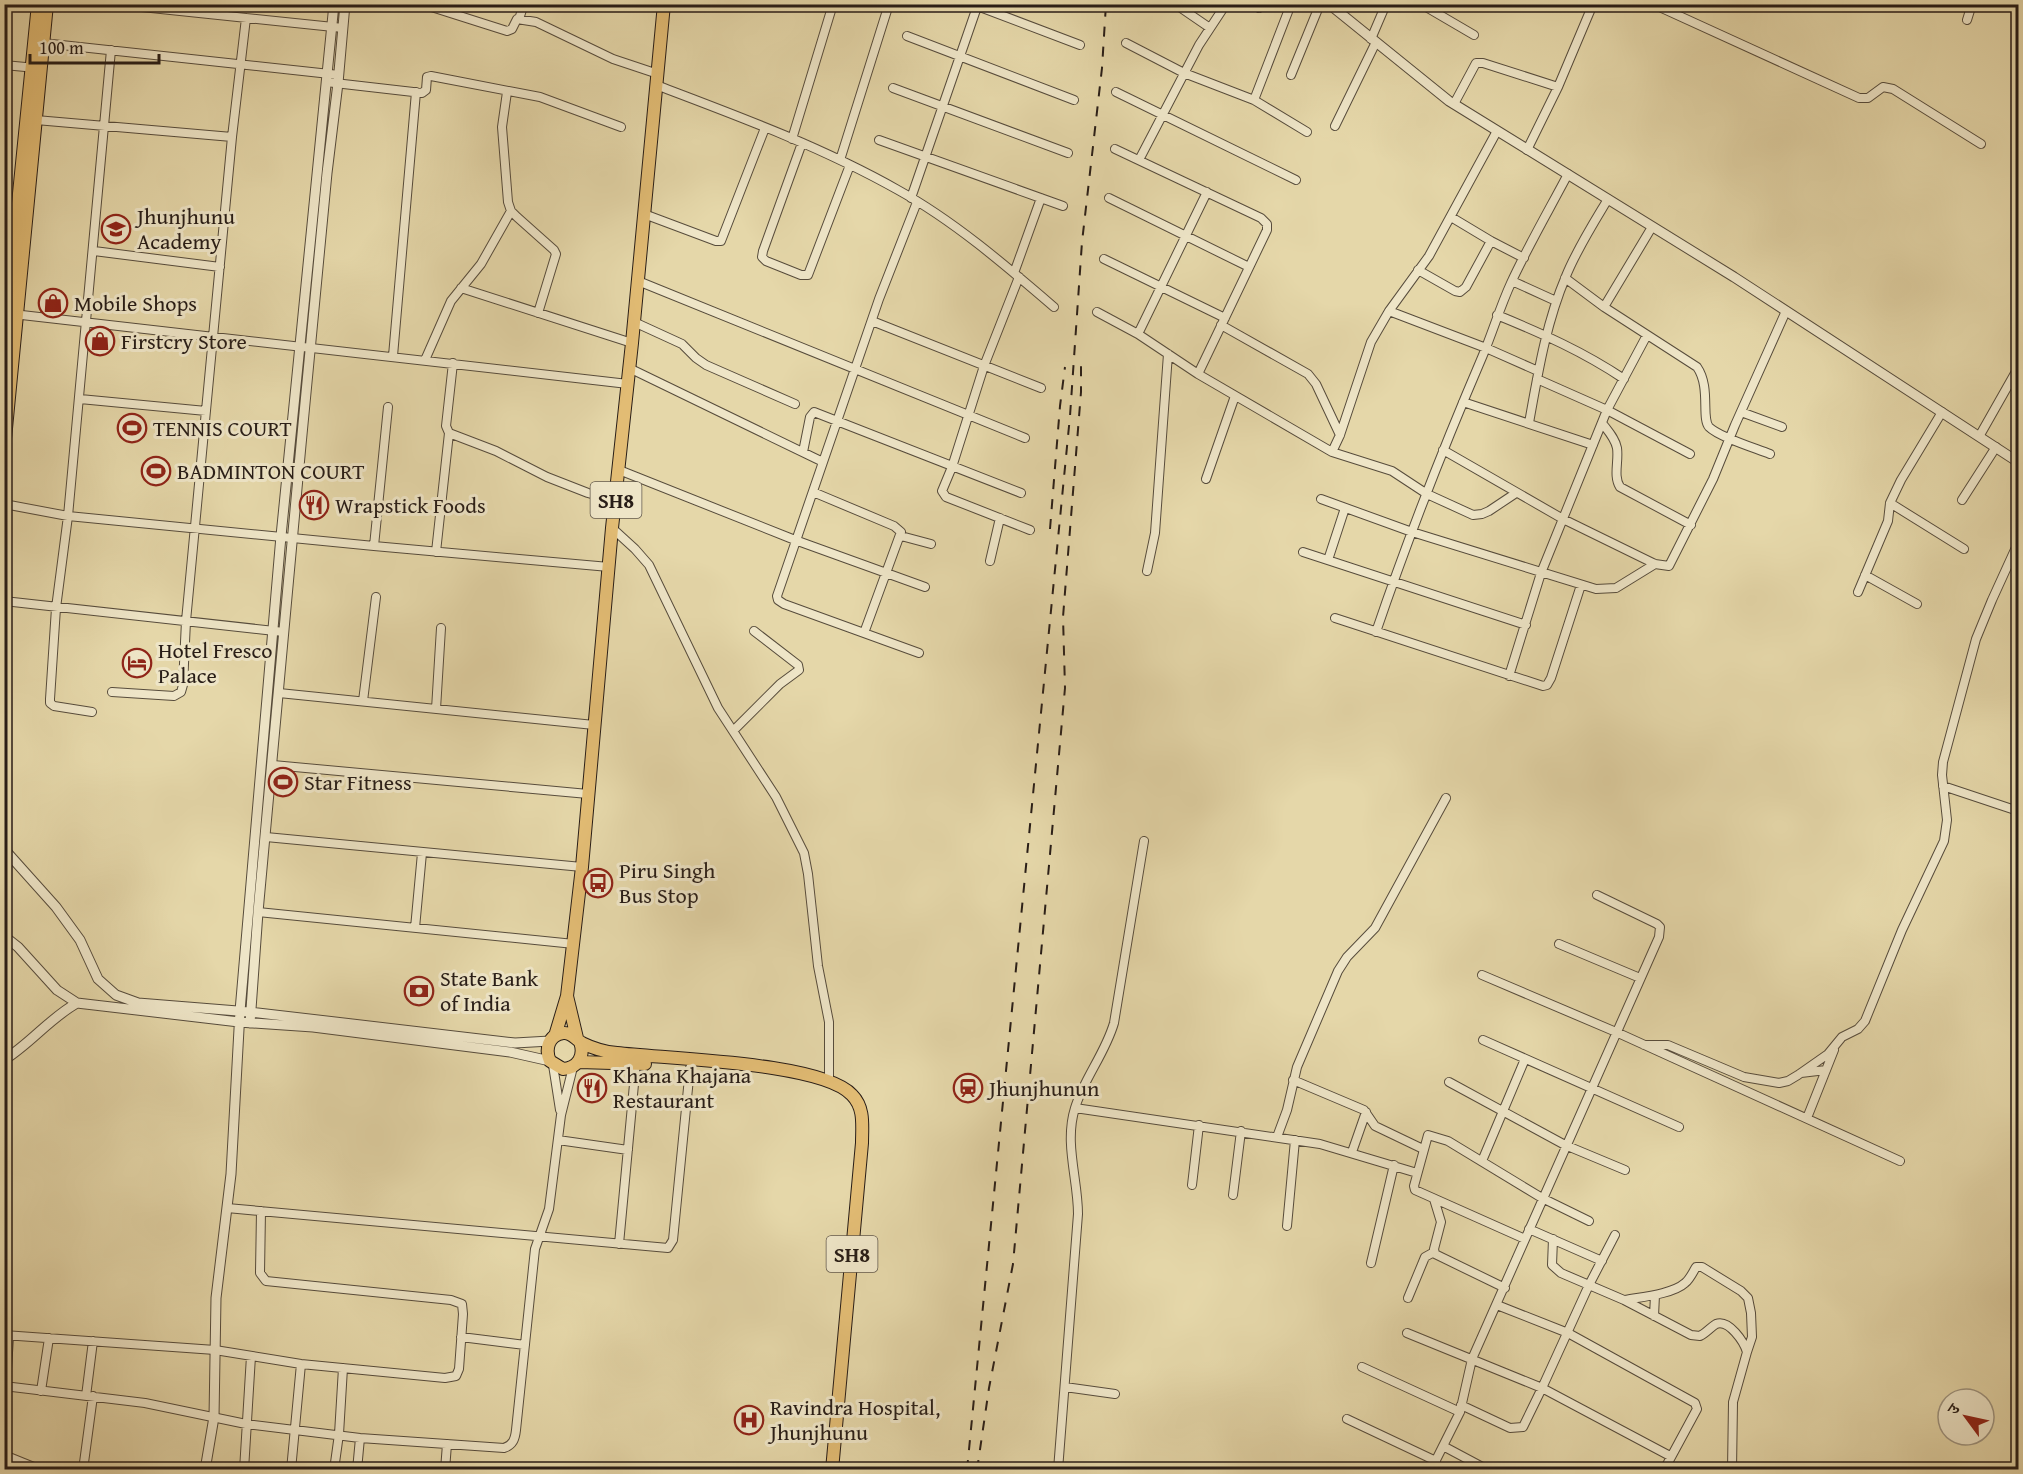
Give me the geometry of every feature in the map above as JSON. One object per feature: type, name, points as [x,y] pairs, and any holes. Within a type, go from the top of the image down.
[{"type":"main road","points":[[4,343],[13,314],[36,120],[38,4]]},
{"type":"main road","points":[[4,449],[13,314],[36,68],[44,43],[47,4]]},
{"type":"main road","name":"SH8","points":[[664,4],[612,528],[574,944],[567,996],[547,1048],[551,1063],[563,1069],[576,1065],[636,1063],[789,1078],[804,1074]]},
{"type":"main road","name":"SH8","points":[[567,996],[582,1056],[576,1065]]},
{"type":"main road","name":"SH8","points":[[552,1039],[569,1034],[610,1052],[789,1069],[841,1086],[852,1095],[860,1107],[862,1143],[832,1470]]},
{"type":"street","points":[[113,4],[343,28]]},
{"type":"street","points":[[205,1470],[214,1417],[216,1298],[231,1174],[239,1022],[280,536],[334,4]]},
{"type":"street","points":[[250,1023],[284,632],[345,4]]},
{"type":"street","points":[[422,4],[507,31],[512,30],[515,21],[519,19],[524,4]]},
{"type":"street","points":[[792,139],[833,4]]},
{"type":"street","points":[[840,160],[889,4]]},
{"type":"street","points":[[1175,4],[1210,28]]},
{"type":"street","points":[[1139,160],[1184,74],[1226,4]]},
{"type":"street","points":[[1254,100],[1291,4]]},
{"type":"street","points":[[1291,75],[1320,4]]},
{"type":"street","points":[[1329,4],[1454,104],[1786,311],[2019,462]]},
{"type":"street","points":[[1335,126],[1373,40],[1386,4]]},
{"type":"street","points":[[1420,4],[1474,35]]},
{"type":"street","points":[[1527,150],[1558,87],[1593,4]]},
{"type":"street","points":[[1653,4],[1859,98],[1868,98],[1883,87],[1893,89],[1981,144]]},
{"type":"street","points":[[1967,20],[1972,4]]},
{"type":"street","points":[[918,653],[778,600],[777,592],[914,200],[925,156],[976,5],[1080,45]]},
{"type":"street","points":[[112,692],[169,697],[179,694],[183,685],[186,621],[232,137],[246,18]]},
{"type":"street","points":[[519,19],[536,22],[657,80],[850,165],[914,200],[991,254],[1054,307]]},
{"type":"street","points":[[907,36],[1074,100]]},
{"type":"street","points":[[44,43],[241,64],[416,92],[425,92],[427,79],[431,76],[540,98],[621,127]]},
{"type":"street","points":[[1126,43],[1184,74],[1254,100],[1307,132]]},
{"type":"street","points":[[92,712],[54,706],[50,703],[56,608],[80,399],[111,50]]},
{"type":"street","points":[[1454,104],[1476,63],[1483,63],[1558,87]]},
{"type":"street","points":[[4,65],[36,68]]},
{"type":"street","points":[[893,88],[1068,153]]},
{"type":"street","points":[[393,356],[416,92]]},
{"type":"street","points":[[507,92],[502,127],[507,195],[512,211],[555,252],[538,313]]},
{"type":"street","points":[[1116,92],[1296,180]]},
{"type":"street","points":[[36,120],[232,137]]},
{"type":"street","points":[[644,214],[721,241],[765,128]]},
{"type":"street","points":[[1332,452],[1340,435],[1371,342],[1389,311],[1429,256],[1497,131]]},
{"type":"street","points":[[879,140],[1063,206]]},
{"type":"street","points":[[802,143],[763,252],[762,257],[766,261],[801,275],[808,274],[850,165]]},
{"type":"street","points":[[1115,149],[1261,218],[1267,224],[1267,230],[1198,374]]},
{"type":"street","points":[[1376,632],[1443,450],[1486,348],[1497,315],[1512,281],[1568,174]]},
{"type":"street","points":[[1138,334],[1207,192]]},
{"type":"street","points":[[1030,530],[943,495],[942,491],[1041,198]]},
{"type":"street","points":[[1108,198],[1249,267]]},
{"type":"street","points":[[1529,423],[1546,335],[1564,278],[1608,199]]},
{"type":"street","points":[[425,360],[444,313],[461,288],[482,264],[512,211]]},
{"type":"street","points":[[1451,217],[1524,258]]},
{"type":"street","points":[[1604,307],[1652,227]]},
{"type":"street","points":[[1418,270],[1460,292],[1466,287],[1491,241]]},
{"type":"street","points":[[94,251],[220,267]]},
{"type":"street","points":[[1104,259],[1161,287],[1308,374],[1316,384],[1340,435]]},
{"type":"street","points":[[1564,278],[1697,368],[1705,384],[1707,423],[1712,429],[1770,454]]},
{"type":"street","points":[[638,281],[1025,438]]},
{"type":"street","points":[[1512,281],[1556,301]]},
{"type":"street","points":[[461,288],[632,343]]},
{"type":"street","points":[[1389,311],[1486,348],[1690,454]]},
{"type":"street","points":[[1443,450],[1563,519],[1665,567],[1671,564],[1713,480],[1786,311]]},
{"type":"street","points":[[1097,312],[1138,334],[1198,374],[1332,452],[1392,471],[1427,494],[1477,515],[1489,511],[1516,493]]},
{"type":"street","points":[[13,314],[628,384]]},
{"type":"street","points":[[1497,315],[1546,335],[1601,363],[1624,379]]},
{"type":"street","points":[[872,321],[1041,388]]},
{"type":"street","points":[[634,322],[682,344],[706,365],[795,404]]},
{"type":"street","points":[[1509,676],[1541,573],[1607,410],[1647,335]]},
{"type":"street","points":[[1147,571],[1155,533],[1168,354]]},
{"type":"street","points":[[436,552],[449,433],[446,426],[453,363]]},
{"type":"street","points":[[629,368],[824,462]]},
{"type":"street","points":[[1980,435],[2019,368]]},
{"type":"street","points":[[1206,480],[1235,396]]},
{"type":"street","points":[[80,399],[206,411]]},
{"type":"street","points":[[1463,402],[1593,445]]},
{"type":"street","points":[[374,546],[388,407]]},
{"type":"street","points":[[803,452],[812,413],[817,412],[1021,493]]},
{"type":"street","points":[[1741,412],[1782,427]]},
{"type":"street","points":[[1858,592],[1888,521],[1890,503],[1901,480],[1942,412]]},
{"type":"street","points":[[1602,423],[1611,434],[1617,447],[1617,478],[1620,486],[1629,493],[1691,525]]},
{"type":"street","points":[[449,433],[490,448],[547,477],[615,501]]},
{"type":"street","points":[[1962,500],[1996,447]]},
{"type":"street","points":[[619,470],[795,540],[925,587]]},
{"type":"street","points":[[813,492],[898,528],[901,536],[864,633]]},
{"type":"street","points":[[1321,499],[1412,532],[1596,589],[1616,588],[1655,564]]},
{"type":"street","points":[[1890,503],[1964,549]]},
{"type":"street","points":[[4,504],[68,516],[609,567]]},
{"type":"street","points":[[1328,560],[1345,508]]},
{"type":"street","points":[[990,561],[1000,518]]},
{"type":"street","points":[[612,528],[649,565],[718,708],[776,797],[804,853],[829,1022],[829,1081]]},
{"type":"street","points":[[901,536],[931,544]]},
{"type":"street","points":[[1644,1045],[1661,1043],[1744,1077],[1779,1083],[1800,1074],[1828,1054],[1842,1037],[1858,1029],[1865,1021],[1902,930],[1940,851],[1947,829],[1943,762],[1976,639],[2019,543]]},
{"type":"street","points":[[1303,552],[1526,625]]},
{"type":"street","points":[[1865,575],[1917,604]]},
{"type":"street","points":[[1335,618],[1540,686],[1547,685],[1549,682],[1581,585]]},
{"type":"street","points":[[363,702],[376,597]]},
{"type":"street","points":[[4,601],[284,632]]},
{"type":"street","points":[[436,709],[441,628]]},
{"type":"street","points":[[733,731],[780,684],[800,670],[798,665],[754,631]]},
{"type":"street","points":[[279,693],[594,725]]},
{"type":"street","points":[[273,765],[588,794]]},
{"type":"street","points":[[1943,786],[2019,811]]},
{"type":"street","points":[[1277,1137],[1287,1110],[1293,1080],[1342,962],[1375,928],[1446,798]]},
{"type":"street","points":[[266,837],[582,867]]},
{"type":"street","points":[[1058,1470],[1078,1214],[1071,1126],[1075,1108],[1085,1084],[1106,1046],[1114,1023],[1144,841]]},
{"type":"street","points":[[4,849],[56,907],[80,940],[98,979],[116,995],[138,1003],[250,1012],[515,1043],[552,1039]]},
{"type":"street","points":[[415,928],[422,853]]},
{"type":"street","points":[[1431,1470],[1460,1408],[1472,1359],[1659,936],[1660,927],[1655,922],[1597,895]]},
{"type":"street","points":[[258,912],[574,944]]},
{"type":"street","points":[[4,936],[18,947],[57,990],[77,1003],[239,1022],[323,1028],[510,1052],[551,1063],[561,1115]]},
{"type":"street","points":[[1559,944],[1640,978]]},
{"type":"street","points":[[1482,975],[1616,1032],[1900,1161]]},
{"type":"street","points":[[4,1060],[38,1034],[58,1013],[77,1003]]},
{"type":"street","points":[[1483,1040],[1679,1127]]},
{"type":"street","points":[[1807,1118],[1837,1044]]},
{"type":"street","points":[[1690,1054],[1703,1072]]},
{"type":"street","points":[[1482,1161],[1525,1059]]},
{"type":"street","points":[[619,1244],[636,1063]]},
{"type":"street","points":[[261,1211],[260,1274],[266,1281],[456,1301],[462,1304],[459,1369],[453,1378],[301,1364],[215,1350],[7,1335],[5,1386],[166,1406],[246,1424],[360,1438],[504,1448],[513,1443],[516,1430],[533,1261],[538,1235],[549,1209],[561,1115],[576,1065]]},
{"type":"street","points":[[227,1208],[665,1248],[672,1244],[690,1068]]},
{"type":"street","points":[[1800,1074],[1827,1070]]},
{"type":"street","points":[[1293,1080],[1366,1112],[1375,1126],[1423,1149]]},
{"type":"street","points":[[1449,1082],[1565,1145],[1625,1170]]},
{"type":"street","points":[[1760,1097],[1764,1082]]},
{"type":"street","points":[[1075,1108],[1295,1140],[1352,1152],[1417,1173]]},
{"type":"street","points":[[1352,1152],[1366,1112]]},
{"type":"street","points":[[1192,1185],[1199,1125]]},
{"type":"street","points":[[1233,1195],[1240,1131]]},
{"type":"street","points":[[1525,1239],[1414,1190],[1427,1136],[1432,1134],[1448,1141],[1542,1198],[1589,1221]]},
{"type":"street","points":[[558,1140],[628,1150]]},
{"type":"street","points":[[1287,1226],[1295,1140]]},
{"type":"street","points":[[1371,1263],[1394,1165]]},
{"type":"street","points":[[1434,1199],[1441,1222],[1434,1252],[1437,1257],[1505,1288]]},
{"type":"street","points":[[1529,1229],[1602,1261]]},
{"type":"street","points":[[1362,1368],[1510,1428],[1519,1428],[1525,1423],[1589,1285],[1615,1235]]},
{"type":"street","points":[[1553,1239],[1551,1262],[1554,1268],[1696,1336],[1703,1334],[1718,1323],[1725,1325],[1740,1339],[1747,1352]]},
{"type":"street","points":[[1408,1298],[1425,1257],[1434,1252]]},
{"type":"street","points":[[1624,1300],[1655,1295],[1684,1284],[1698,1266],[1741,1291],[1748,1298],[1752,1337],[1733,1402],[1732,1470]]},
{"type":"street","points":[[1654,1316],[1655,1295]]},
{"type":"street","points":[[1497,1305],[1568,1333],[1696,1404],[1695,1412],[1670,1456],[1668,1468]]},
{"type":"street","points":[[1407,1333],[1542,1388],[1670,1456]]},
{"type":"street","points":[[461,1337],[525,1345]]},
{"type":"street","points":[[41,1391],[49,1338]]},
{"type":"street","points":[[83,1470],[93,1341]]},
{"type":"street","points":[[244,1470],[250,1356]]},
{"type":"street","points":[[291,1470],[301,1364]]},
{"type":"street","points":[[334,1470],[339,1434],[343,1368]]},
{"type":"street","points":[[1065,1387],[1115,1394]]},
{"type":"street","points":[[1347,1419],[1436,1461]]},
{"type":"street","points":[[357,1470],[360,1438]]},
{"type":"street","points":[[445,1470],[447,1444]]},
{"type":"street","points":[[1443,1446],[1488,1470]]},
{"type":"street","points":[[4,1455],[41,1470]]},
{"type":"railway","points":[[967,1470],[1070,416],[1082,242],[1102,68],[1106,4]]},
{"type":"railway","points":[[977,1470],[989,1388],[1013,1264],[1065,688],[1063,617],[1081,392],[1081,362]]},
{"type":"railway","points":[[1050,529],[1065,367]]},
{"type":"place","name":"Jhunjhunu Academy","points":[[116,229]]},
{"type":"place","name":"Mobile Shops","points":[[53,303]]},
{"type":"place","name":"Firstcry Store","points":[[100,341]]},
{"type":"place","name":"TENNIS COURT","points":[[132,428]]},
{"type":"place","name":"BADMINTON COURT","points":[[156,471]]},
{"type":"place","name":"Wrapstick Foods","points":[[314,505]]},
{"type":"place","name":"Hotel Fresco Palace","points":[[137,663]]},
{"type":"place","name":"Star Fitness","points":[[283,782]]},
{"type":"place","name":"Piru Singh Bus Stop","points":[[598,883]]},
{"type":"place","name":"State Bank of India","points":[[419,991]]},
{"type":"place","name":"Khana Khajana Restaurant","points":[[592,1088]]},
{"type":"place","name":"Jhunjhunun","points":[[968,1088]]},
{"type":"place","name":"Ravindra Hospital, Jhunjhunu","points":[[749,1420]]}]
